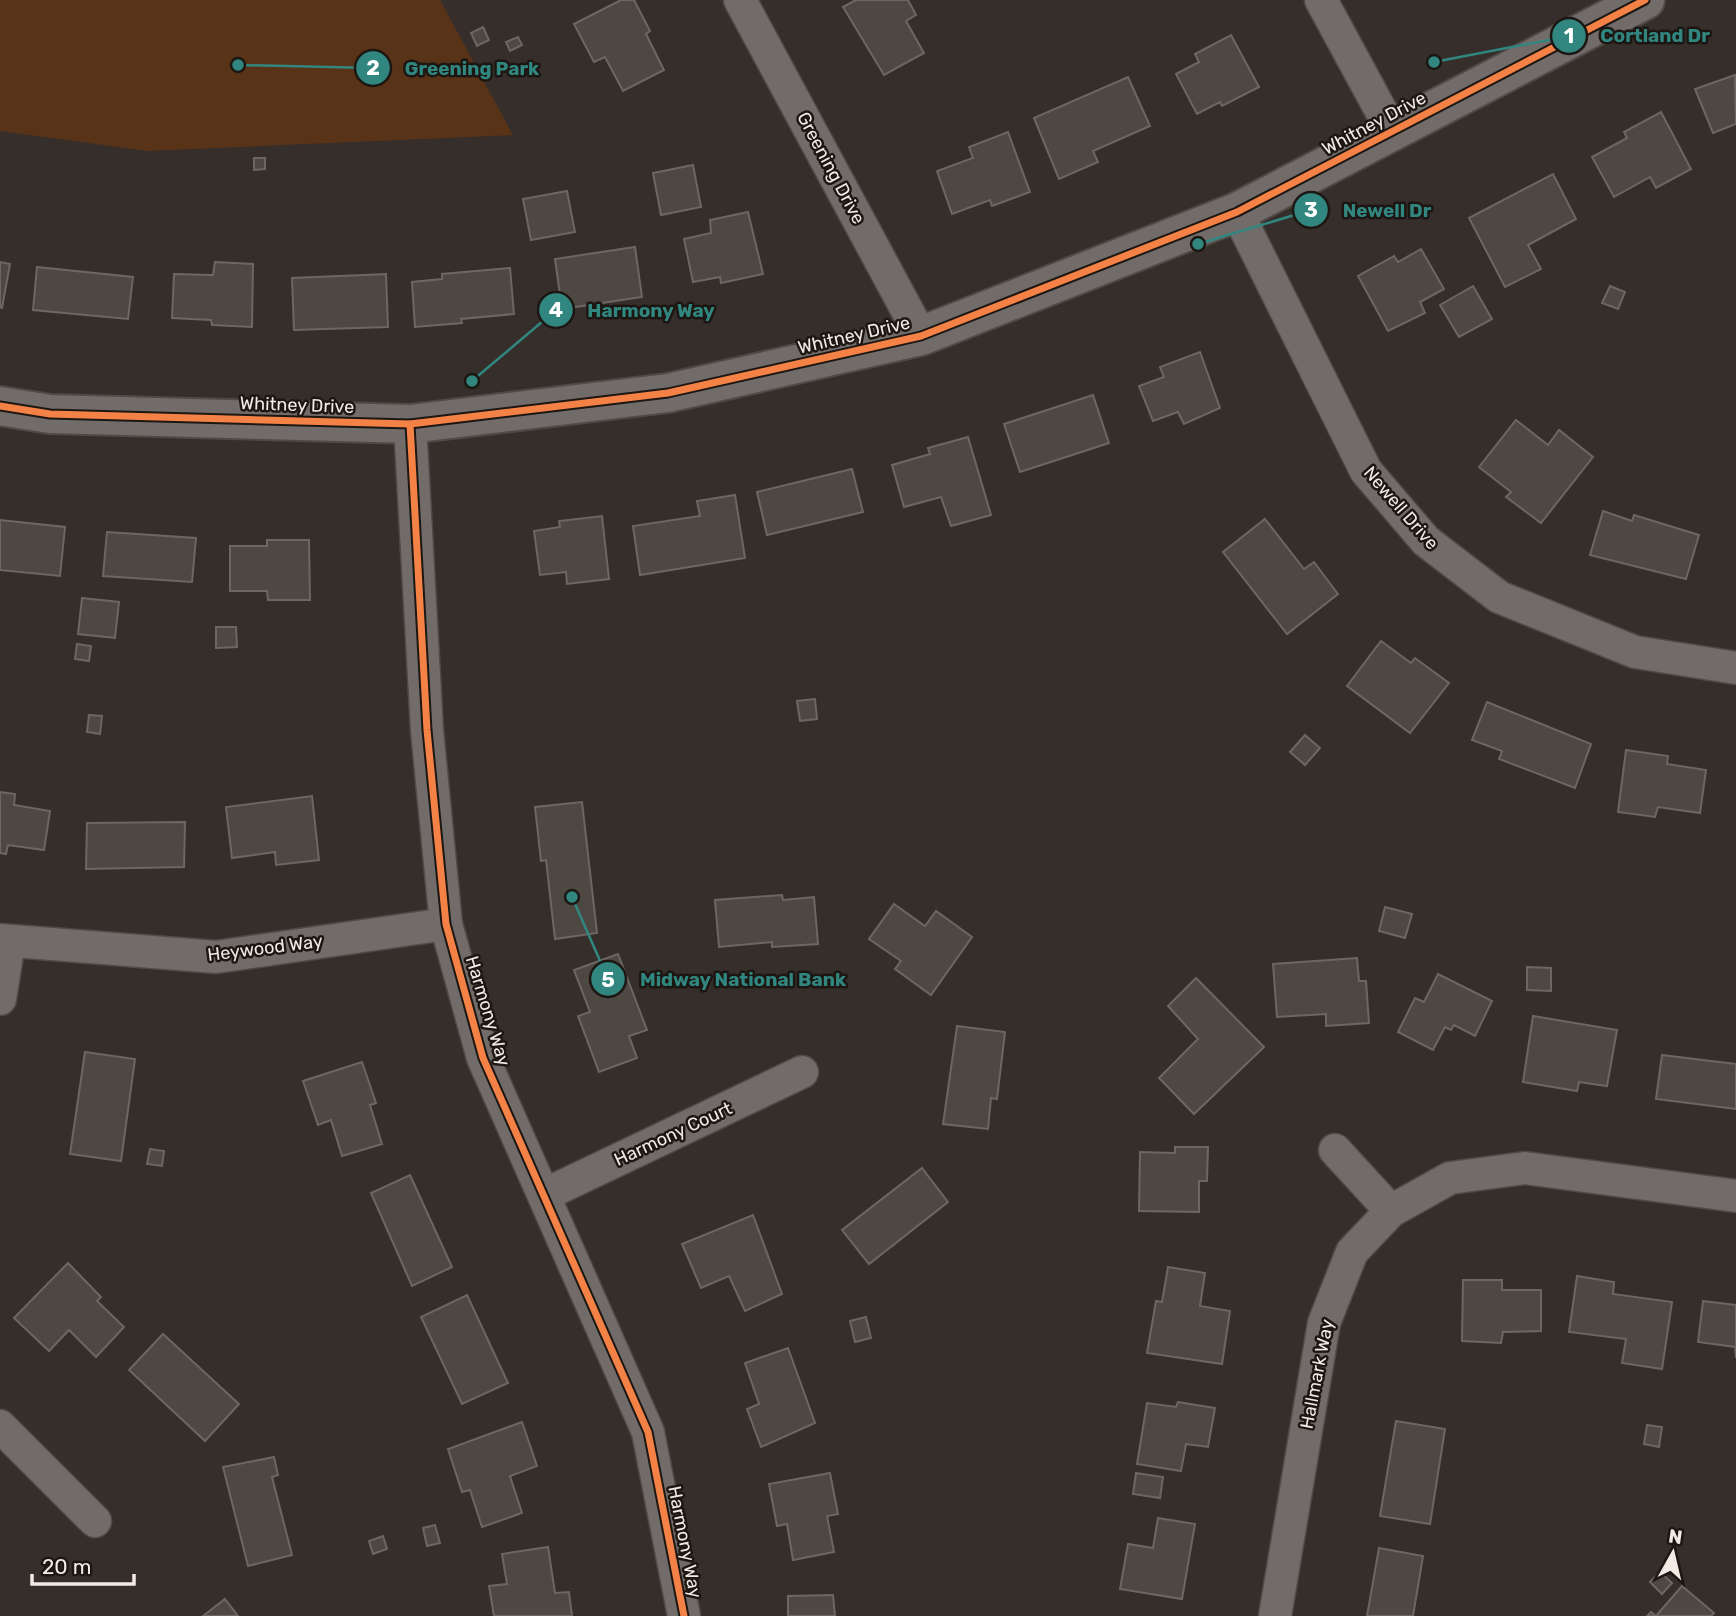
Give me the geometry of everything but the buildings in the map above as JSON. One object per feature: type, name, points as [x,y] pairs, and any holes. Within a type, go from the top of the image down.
[{"type":"street","name":"Greening Drive","points":[[740,0],[921,336]]},
{"type":"street","points":[[1321,0],[1392,131]]},
{"type":"street","name":"Whitney Drive","points":[[0,407],[50,414],[410,424],[668,393],[921,336],[1237,212],[1645,0]]},
{"type":"street","name":"Newell Drive","points":[[1237,212],[1366,471],[1426,541],[1499,597],[1635,652],[1736,667]]},
{"type":"street","name":"Harmony Way","points":[[410,424],[427,730],[446,924],[483,1058],[648,1432],[684,1616]]},
{"type":"street","name":"Heywood Way","points":[[5,941],[216,957],[446,924]]},
{"type":"street","points":[[0,999],[5,941]]},
{"type":"street","name":"Harmony Court","points":[[544,1195],[802,1073]]},
{"type":"street","points":[[1335,1150],[1391,1211]]},
{"type":"street","name":"Hallmark Way","points":[[1275,1616],[1324,1323],[1352,1252],[1391,1211],[1450,1178],[1525,1168],[1736,1196]]},
{"type":"street","points":[[0,1426],[95,1521]]},
{"type":"shaded area","points":[[0,0],[440,0],[513,135],[148,151],[0,131]]},
{"type":"cycle path","points":[[0,406],[50,414],[410,424],[668,393],[921,336],[1237,212],[1645,0]]},
{"type":"cycle path","points":[[410,424],[427,730],[446,924],[483,1058],[648,1432],[684,1616]]},
{"type":"place","name":"Cortland Dr","points":[[1434,62]]},
{"type":"place","name":"Greening Park","points":[[238,65]]},
{"type":"place","name":"Newell Dr","points":[[1198,244]]},
{"type":"place","name":"Harmony Way","points":[[472,381]]},
{"type":"place","name":"Midway National Bank","points":[[572,897]]}]
